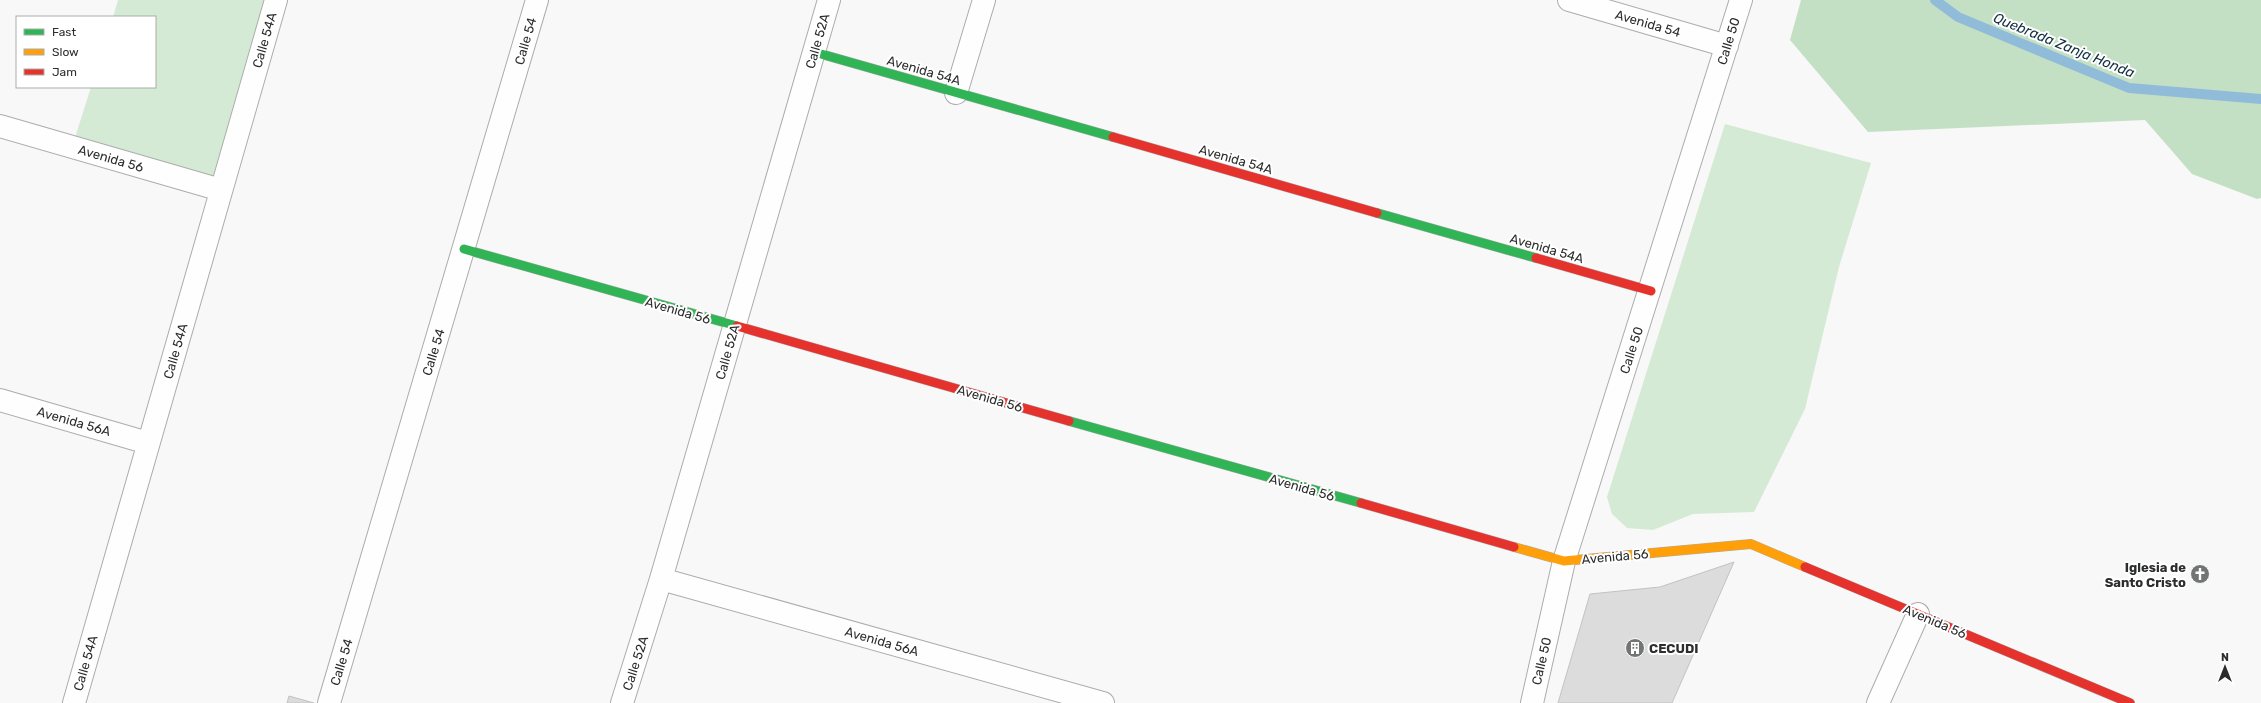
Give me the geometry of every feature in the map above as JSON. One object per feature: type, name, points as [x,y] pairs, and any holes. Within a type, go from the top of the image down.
[{"type":"street","name":"Calle 54A","points":[[74,703],[276,0]]},
{"type":"street","name":"Calle 54","points":[[329,703],[537,0]]},
{"type":"street","name":"Calle 52A","points":[[622,703],[662,579],[829,0]]},
{"type":"street","points":[[956,93],[984,0]]},
{"type":"street","name":"Avenida 54","points":[[1569,0],[1727,46]]},
{"type":"street","name":"Calle 50","points":[[1532,703],[1564,561],[1741,0]]},
{"type":"street","name":"Avenida 54A","points":[[814,52],[1650,291]]},
{"type":"street","name":"Avenida 56","points":[[0,126],[221,190]]},
{"type":"street","name":"Avenida 56","points":[[464,249],[1564,561],[1751,544],[2130,703]]},
{"type":"street","name":"Avenida 56A","points":[[0,400],[148,443]]},
{"type":"street","name":"Avenida 56A","points":[[662,579],[1103,703]]},
{"type":"street","points":[[1878,703],[1918,614]]},
{"type":"green space","points":[[118,0],[276,0],[221,190],[72,147],[91,88],[156,88],[156,16],[113,16]]},
{"type":"green space","points":[[1801,0],[2261,0],[2261,198],[2257,199],[2192,174],[2145,120],[1868,132],[1790,40]]},
{"type":"green space","points":[[1725,124],[1871,163],[1839,267],[1805,409],[1754,512],[1693,514],[1653,530],[1627,528],[1612,514],[1607,497]]},
{"type":"building","name":"CECUDI","points":[[1734,562],[1672,703],[1558,703],[1590,594],[1660,587]]},
{"type":"building","points":[[289,696],[314,703],[287,703]]},
{"type":"waterway","name":"Quebrada Zanja Honda","points":[[1935,0],[1958,17],[2129,88],[2261,99]]},
{"type":"traffic: fast","points":[[814,52],[1113,137]]},
{"type":"traffic: fast","points":[[1377,213],[1536,258]]},
{"type":"traffic: fast","points":[[464,249],[737,326]]},
{"type":"traffic: fast","points":[[1069,421],[1361,503]]},
{"type":"traffic: slow","points":[[1514,547],[1564,561],[1751,544],[1805,567]]},
{"type":"traffic: jam","points":[[1113,137],[1377,213]]},
{"type":"traffic: jam","points":[[1536,258],[1651,291]]},
{"type":"traffic: jam","points":[[737,326],[1069,421]]},
{"type":"traffic: jam","points":[[1361,503],[1514,547]]},
{"type":"traffic: jam","points":[[1805,567],[2130,703]]},
{"type":"place","name":"Iglesia de Santo Cristo","points":[[2200,574]]},
{"type":"place","name":"CECUDI","points":[[1635,648]]}]
